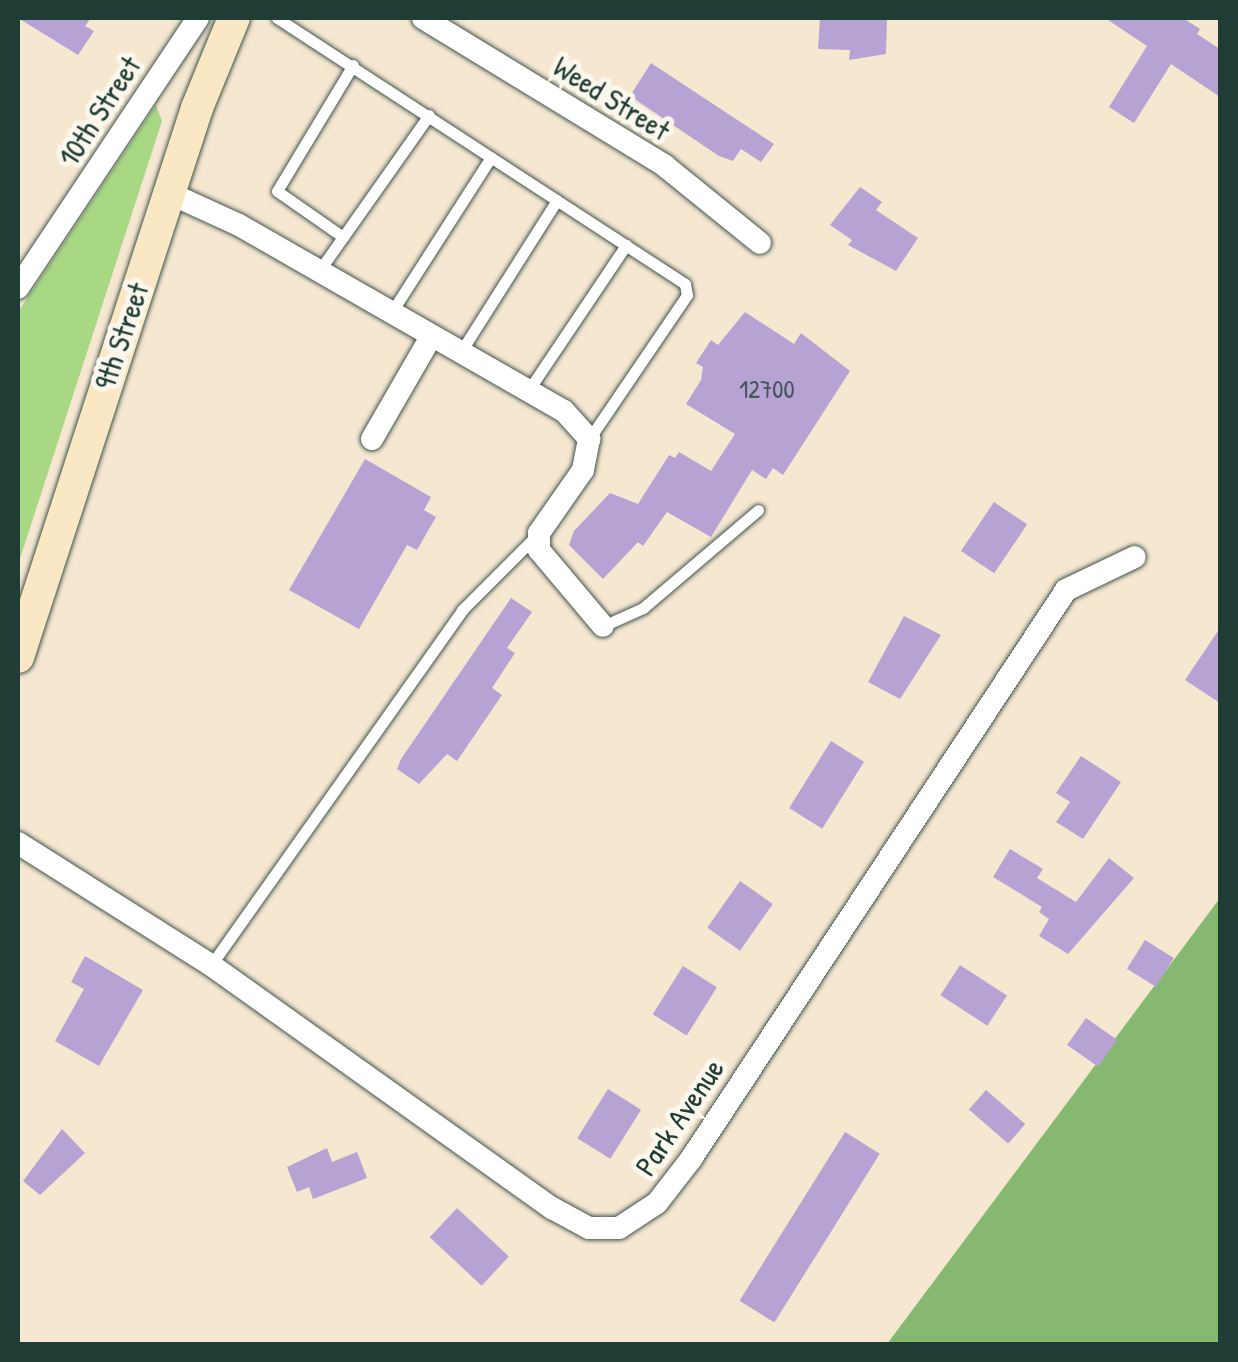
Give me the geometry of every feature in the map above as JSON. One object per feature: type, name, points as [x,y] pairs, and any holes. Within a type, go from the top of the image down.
[{"type":"main road","name":"9th Street","points":[[18,657],[169,193],[234,18]]},
{"type":"street","name":"Weed Street","points":[[423,18],[665,166],[760,243]]},
{"type":"street","name":"10th Street","points":[[18,288],[185,21]]},
{"type":"street","points":[[169,193],[319,272],[564,411],[589,439],[583,470],[539,533],[539,550],[552,573],[603,626]]},
{"type":"street","points":[[372,439],[431,337]]},
{"type":"street","name":"Park Avenue","points":[[18,842],[211,966],[552,1208],[589,1228],[619,1228],[657,1202],[691,1159],[1066,590],[1135,557]]},
{"type":"lane","points":[[278,18],[685,284],[687,295],[589,439]]},
{"type":"lane","points":[[343,237],[277,191],[353,65]]},
{"type":"lane","points":[[319,272],[429,116]]},
{"type":"lane","points":[[391,313],[491,156]]},
{"type":"lane","points":[[460,353],[557,200]]},
{"type":"lane","points":[[528,391],[626,245]]},
{"type":"lane","points":[[603,626],[643,608],[758,510]]},
{"type":"lane","points":[[211,966],[462,610],[539,533]]},
{"type":"green space","points":[[156,105],[162,121],[18,565],[18,312]]},
{"type":"green space","points":[[1220,898],[1220,1344],[887,1344]]},
{"type":"building","points":[[18,18],[91,18],[85,26],[94,31],[78,55]]},
{"type":"building","points":[[820,18],[887,18],[886,54],[849,60],[850,50],[818,49]]},
{"type":"building","points":[[1105,18],[1183,18],[1200,29],[1197,34],[1220,49],[1220,97],[1171,64],[1134,123],[1109,107],[1147,46]]},
{"type":"building","points":[[651,63],[774,144],[761,162],[741,149],[733,161],[719,156],[630,96]]},
{"type":"building","points":[[860,187],[882,202],[876,210],[918,238],[896,271],[848,245],[852,240],[830,225]]},
{"type":"building","points":[[745,312],[794,344],[801,333],[850,371],[783,475],[773,468],[766,479],[752,470],[711,537],[667,512],[643,546],[638,542],[603,579],[569,545],[574,531],[610,493],[638,504],[669,455],[675,458],[679,452],[711,471],[735,434],[686,404],[701,380],[703,367],[696,363],[711,340],[718,345]]},
{"type":"building","points":[[365,459],[431,497],[424,510],[436,517],[417,550],[407,545],[359,629],[289,590]]},
{"type":"building","points":[[994,502],[1027,524],[994,573],[961,551]]},
{"type":"building","points":[[511,598],[532,612],[507,648],[515,653],[492,688],[502,695],[457,761],[447,754],[419,784],[397,769],[401,759]]},
{"type":"building","points":[[904,616],[941,635],[900,699],[868,682]]},
{"type":"building","points":[[1220,628],[1220,703],[1185,680]]},
{"type":"building","points":[[831,741],[864,762],[822,829],[789,808]]},
{"type":"building","points":[[1081,756],[1121,782],[1083,839],[1056,822],[1070,802],[1056,793]]},
{"type":"building","points":[[1010,849],[1043,869],[1037,878],[1076,902],[1109,858],[1134,878],[1068,954],[1039,936],[1049,919],[1039,912],[1042,907],[993,877]]},
{"type":"building","points":[[740,881],[773,904],[740,951],[707,928]]},
{"type":"building","points":[[1145,940],[1174,958],[1156,987],[1127,969]]},
{"type":"building","points":[[85,956],[143,990],[99,1066],[55,1041],[84,989],[71,982]]},
{"type":"building","points":[[960,965],[1007,995],[987,1026],[940,995]]},
{"type":"building","points":[[683,966],[717,987],[687,1036],[653,1014]]},
{"type":"building","points":[[1086,1018],[1117,1040],[1098,1067],[1067,1045]]},
{"type":"building","points":[[608,1089],[641,1110],[610,1159],[577,1138]]},
{"type":"building","points":[[986,1090],[1025,1124],[1008,1144],[969,1110]]},
{"type":"building","points":[[62,1129],[85,1153],[40,1195],[23,1181]]},
{"type":"building","points":[[845,1132],[880,1154],[774,1322],[740,1301]]},
{"type":"building","points":[[327,1148],[332,1162],[357,1152],[367,1178],[313,1199],[309,1187],[297,1192],[287,1167]]},
{"type":"building","points":[[457,1208],[509,1256],[482,1286],[430,1237]]}]
